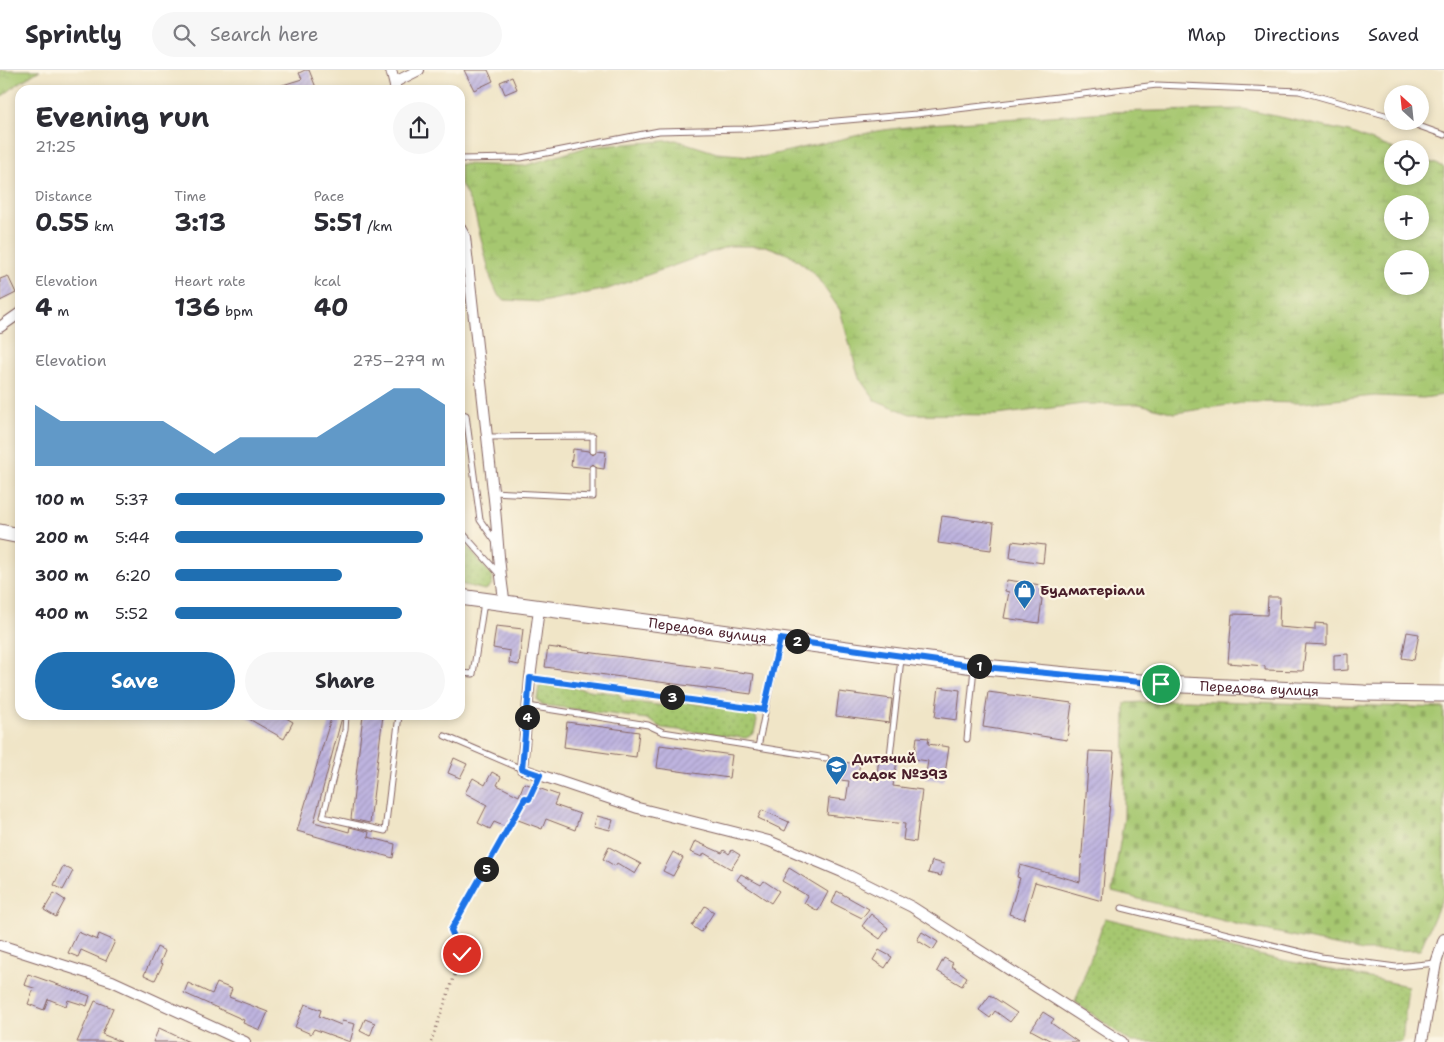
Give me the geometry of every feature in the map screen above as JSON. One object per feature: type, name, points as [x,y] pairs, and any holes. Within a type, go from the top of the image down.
[{"type":"street","points":[[391,70],[396,85]]},
{"type":"street","points":[[397,85],[419,70]]},
{"type":"street","points":[[465,237],[493,492],[499,574],[505,604]]},
{"type":"street","points":[[0,328],[15,317]]},
{"type":"street","points":[[0,532],[15,535]]},
{"type":"street","name":"Передова вулиця","points":[[465,598],[539,610],[780,639],[974,666],[1161,684],[1364,693],[1444,694]]},
{"type":"street","points":[[539,610],[530,678],[522,769],[638,808],[769,841],[842,872],[912,907],[1122,1042]]},
{"type":"street","points":[[1422,1042],[1436,963],[1444,939]]},
{"type":"street","points":[[0,945],[112,981],[245,1042]]},
{"type":"lane","points":[[465,159],[521,158],[659,131],[744,129],[916,114],[1157,85],[1299,90],[1384,115]]},
{"type":"lane","points":[[1429,130],[1444,135]]},
{"type":"lane","points":[[465,415],[480,520],[498,546]]},
{"type":"lane","points":[[487,438],[593,436],[593,451]]},
{"type":"lane","points":[[493,492],[594,497],[593,468]]},
{"type":"lane","points":[[465,536],[499,574]]},
{"type":"lane","points":[[465,673],[473,674],[484,601]]},
{"type":"lane","points":[[758,747],[764,710],[780,639]]},
{"type":"lane","points":[[890,756],[902,656]]},
{"type":"lane","points":[[967,740],[974,666]]},
{"type":"lane","points":[[530,678],[764,710]]},
{"type":"lane","points":[[528,706],[648,725],[663,732],[826,758]]},
{"type":"lane","points":[[346,720],[346,730],[323,817],[384,830],[398,720]]},
{"type":"lane","points":[[445,736],[522,769]]},
{"type":"lane","points":[[1122,908],[1321,957],[1396,967],[1436,963]]},
{"type":"path","points":[[431,1042],[462,954],[451,930],[525,798],[529,799],[540,775]]},
{"type":"green space","points":[[0,70],[40,70],[15,85],[0,98]]},
{"type":"green space","points":[[1243,109],[1349,132],[1384,145],[1384,185],[1429,185],[1429,161],[1444,167],[1444,395],[1423,398],[1375,396],[1303,403],[1249,402],[1175,413],[1139,404],[1083,404],[997,415],[910,414],[875,400],[859,378],[840,310],[814,273],[792,256],[766,246],[729,246],[608,289],[541,302],[505,300],[498,295],[491,279],[474,210],[465,192],[465,164],[524,166],[587,147],[676,140],[717,153],[762,157],[877,131],[930,124],[1109,112]]},
{"type":"green space","points":[[465,544],[492,576],[492,584],[485,590],[465,585]]},
{"type":"green space","points":[[545,684],[619,694],[623,701],[666,706],[670,700],[754,713],[757,720],[754,733],[746,738],[662,728],[647,719],[543,705],[537,700],[539,687]]},
{"type":"green space","points":[[1184,700],[1444,708],[1444,894],[1420,950],[1363,951],[1236,924],[1112,892],[1124,818],[1125,703]]},
{"type":"green space","points":[[1105,918],[1244,952],[1408,986],[1402,1042],[1131,1042],[1075,1002]]},
{"type":"building","points":[[309,70],[315,85],[283,85],[302,79],[299,73]]},
{"type":"building","points":[[464,70],[488,70],[493,81],[474,90]]},
{"type":"building","points":[[512,77],[517,89],[505,94],[500,82]]},
{"type":"building","points":[[8,276],[15,294],[0,301],[0,279]]},
{"type":"building","points":[[573,449],[589,451],[593,455],[597,451],[606,452],[604,469],[597,468],[593,464],[589,468],[571,466]]},
{"type":"building","points":[[942,516],[994,523],[991,550],[938,543]]},
{"type":"building","points":[[1012,541],[1045,545],[1043,563],[1010,558]]},
{"type":"building","name":"Будматеріали","points":[[1007,580],[1041,585],[1042,599],[1039,623],[1004,618],[1009,592],[1005,591]]},
{"type":"building","points":[[1268,597],[1280,597],[1279,627],[1315,630],[1315,623],[1327,624],[1327,645],[1306,644],[1303,671],[1265,670],[1265,666],[1228,663],[1232,614],[1267,615]]},
{"type":"building","points":[[496,626],[523,629],[519,665],[509,663],[510,651],[493,648]]},
{"type":"building","points":[[1407,632],[1419,634],[1414,660],[1402,658]]},
{"type":"building","points":[[548,647],[754,674],[751,694],[545,667]]},
{"type":"building","points":[[1348,654],[1348,670],[1334,671],[1334,655]]},
{"type":"building","points":[[939,687],[960,690],[957,720],[935,717]]},
{"type":"building","points":[[839,692],[892,699],[889,723],[836,716]]},
{"type":"building","points":[[988,692],[1072,703],[1067,740],[983,727]]},
{"type":"building","points":[[251,720],[290,720],[293,722],[284,739]]},
{"type":"building","points":[[330,720],[341,720],[314,822],[349,832],[350,827],[369,832],[368,837],[395,844],[393,858],[297,831]]},
{"type":"building","points":[[362,720],[382,720],[370,823],[351,819]]},
{"type":"building","points":[[567,722],[639,732],[636,757],[564,747]]},
{"type":"building","points":[[917,737],[929,738],[928,744],[949,747],[944,781],[925,779],[928,761],[914,759]]},
{"type":"building","points":[[660,745],[732,755],[729,778],[657,768]]},
{"type":"building","points":[[1089,751],[1114,752],[1102,901],[1035,882],[1024,919],[1009,914],[1020,878],[1017,877],[1020,865],[1080,882]]},
{"type":"building","points":[[454,758],[467,764],[460,778],[448,773]]},
{"type":"building","points":[[879,758],[897,761],[893,786],[922,790],[916,842],[903,840],[905,824],[827,815],[829,798],[846,800],[849,781],[839,780],[841,762],[860,764],[858,773],[877,775]]},
{"type":"building","points":[[492,772],[501,777],[497,785],[519,796],[524,783],[558,795],[554,805],[580,814],[575,830],[546,819],[542,829],[513,818],[508,828],[494,822],[490,829],[478,823],[487,805],[465,793],[473,778],[485,785]]},
{"type":"building","points":[[762,810],[789,822],[785,831],[758,818]]},
{"type":"building","points":[[597,816],[613,820],[610,830],[594,826]]},
{"type":"building","points":[[695,841],[722,853],[724,850],[729,854],[732,850],[740,855],[731,869],[704,853],[702,857],[690,852]]},
{"type":"building","points":[[609,847],[641,864],[635,874],[617,863],[615,866],[603,859]]},
{"type":"building","points":[[673,852],[683,858],[673,876],[663,871]]},
{"type":"building","points":[[932,861],[944,864],[941,876],[928,873]]},
{"type":"building","points":[[63,866],[73,871],[63,890],[54,885]]},
{"type":"building","points":[[789,868],[828,892],[818,911],[804,903],[808,896],[782,881]]},
{"type":"building","points":[[741,874],[761,885],[764,881],[779,891],[771,903],[737,880]]},
{"type":"building","points":[[837,891],[869,909],[862,918],[832,903]]},
{"type":"building","points":[[54,893],[65,900],[56,917],[44,910]]},
{"type":"building","points":[[705,906],[714,912],[701,932],[692,926]]},
{"type":"building","points":[[871,914],[888,928],[880,939],[862,926]]},
{"type":"building","points":[[78,932],[97,940],[99,934],[115,941],[106,961],[81,950],[78,957],[68,953]]},
{"type":"building","points":[[922,932],[938,942],[933,950],[917,940]]},
{"type":"building","points":[[157,947],[165,951],[160,963],[163,964],[155,980],[144,975]]},
{"type":"building","points":[[879,950],[892,957],[885,968],[873,960]]},
{"type":"building","points":[[944,958],[953,963],[951,966],[967,977],[962,986],[937,971]]},
{"type":"building","points":[[28,974],[90,996],[87,1006],[68,1000],[66,1006],[48,999],[44,1010],[28,1004],[34,988],[24,985]]},
{"type":"building","points":[[188,983],[212,994],[217,983],[232,989],[229,997],[268,1012],[260,1030],[243,1023],[244,1020],[184,993]]},
{"type":"building","points":[[990,995],[1017,1013],[1010,1022],[995,1011],[990,1018],[979,1010]]},
{"type":"building","points":[[95,1001],[113,1008],[102,1034],[121,1042],[77,1042]]},
{"type":"building","points":[[305,1004],[321,1010],[319,1016],[341,1025],[342,1021],[355,1024],[350,1042],[314,1029],[311,1034],[295,1027]]},
{"type":"building","points":[[1043,1012],[1054,1019],[1051,1023],[1078,1042],[1053,1042],[1031,1030]]},
{"type":"building","points":[[365,1019],[375,1023],[370,1036],[360,1031]]},
{"type":"building","points":[[159,1028],[170,1033],[189,1042],[153,1042]]},
{"type":"place","name":"Будматеріали","points":[[1024,609]]},
{"type":"place","name":"Дитячий садок №393","points":[[836,785]]},
{"type":"route","points":[[462,954],[451,930],[501,844],[525,798],[529,799],[540,775],[522,769],[530,678],[764,710],[780,639],[974,666],[1161,684]]}]
